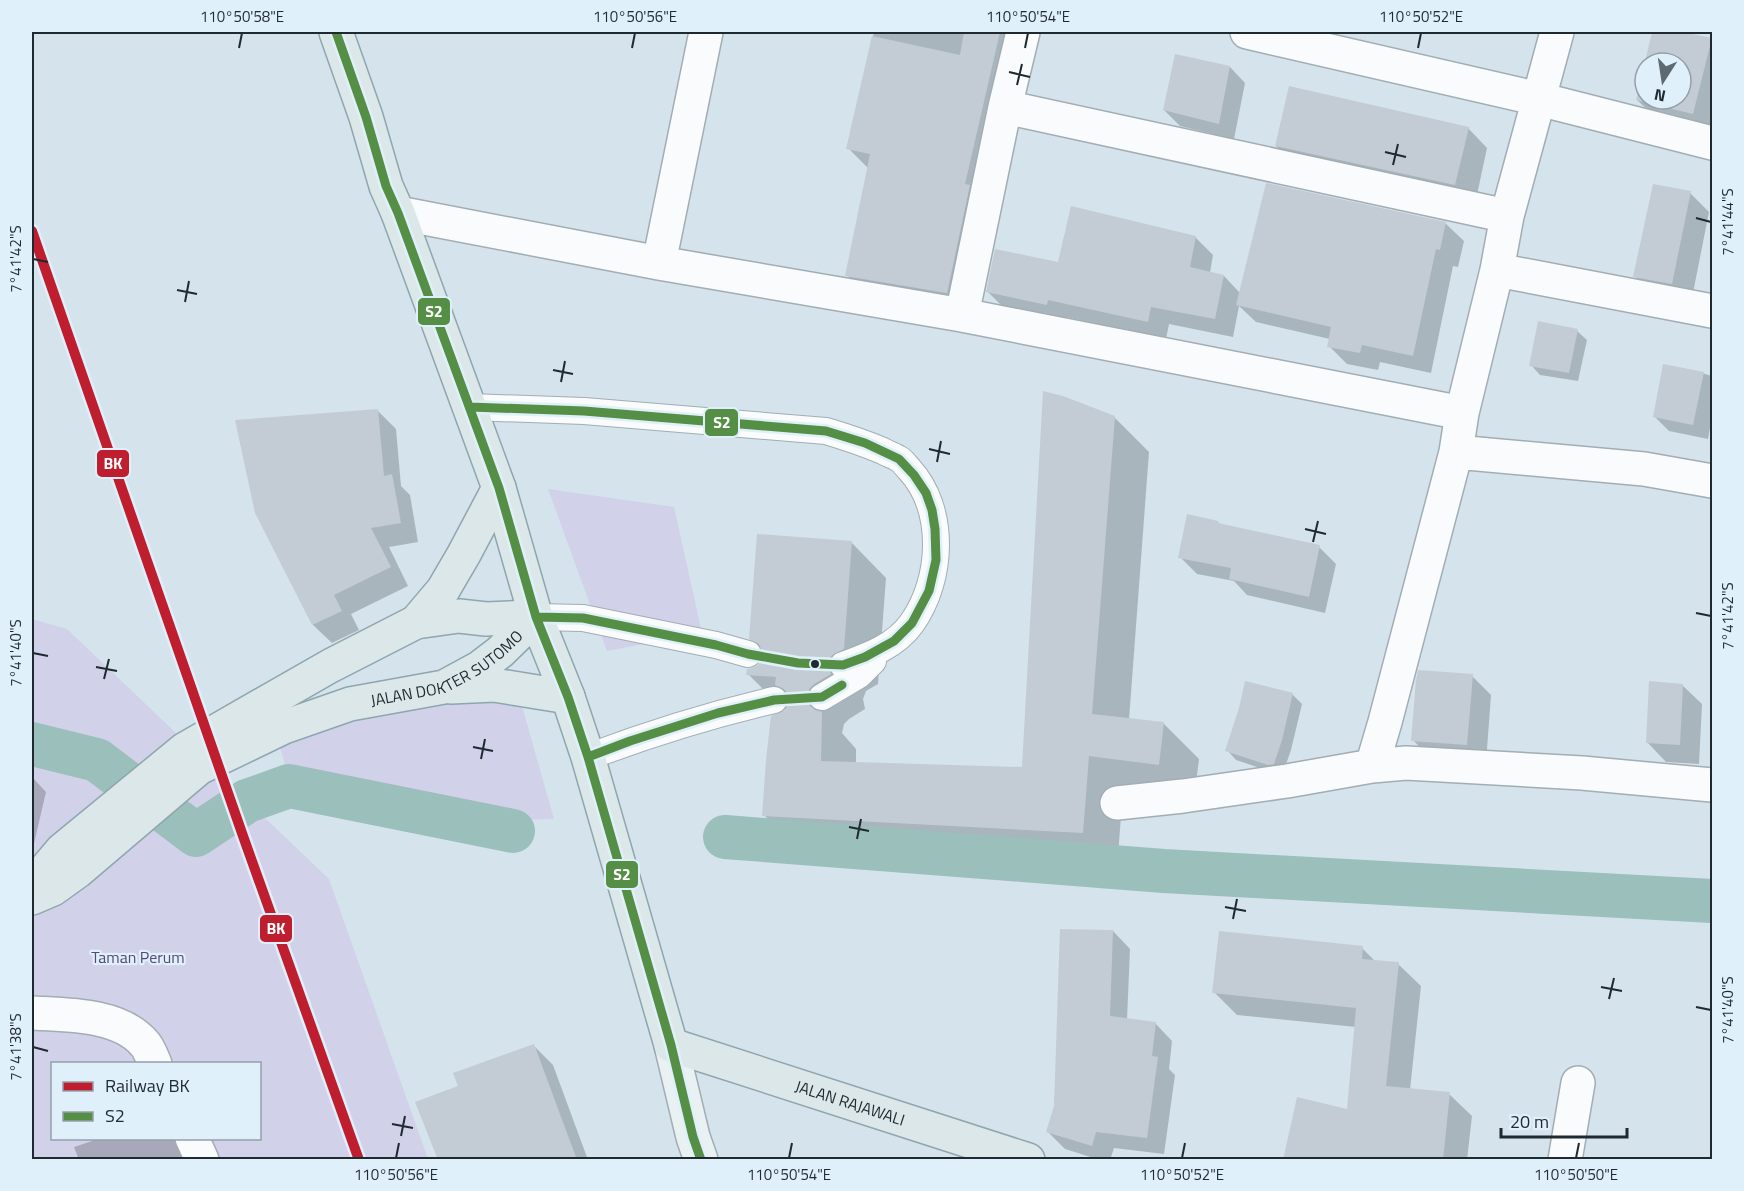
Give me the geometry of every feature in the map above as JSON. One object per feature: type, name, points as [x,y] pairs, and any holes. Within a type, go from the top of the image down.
[{"type":"main road","points":[[336,32],[366,117],[386,186],[499,488],[536,617],[568,697],[588,757],[671,1045],[693,1137],[701,1160]]},
{"type":"main road","points":[[416,622],[443,590],[499,488]]},
{"type":"main road","name":"JALAN DOKTER SUTOMO","points":[[47,878],[192,759],[330,666],[416,622],[459,616],[486,619],[536,617]]},
{"type":"main road","name":"JALAN DOKTER SUTOMO","points":[[192,759],[350,704],[444,687],[479,668],[500,652],[536,617]]},
{"type":"main road","points":[[444,687],[494,685],[568,697]]},
{"type":"main road","name":"JALAN RAJAWALI","points":[[671,1045],[1028,1160]]},
{"type":"street","points":[[659,263],[706,32]]},
{"type":"street","points":[[962,315],[1023,32]]},
{"type":"street","points":[[1247,32],[1539,99],[1713,143]]},
{"type":"street","points":[[1372,766],[1456,452],[1462,413],[1497,270],[1507,216],[1557,32]]},
{"type":"street","points":[[1005,107],[1507,216]]},
{"type":"street","points":[[398,213],[659,263],[962,315],[1462,413]]},
{"type":"street","points":[[1497,270],[1713,311]]},
{"type":"street","points":[[1456,452],[1644,469],[1713,481]]},
{"type":"street","points":[[1118,803],[1183,796],[1372,766],[1406,763],[1582,773],[1713,785]]},
{"type":"street","points":[[32,1013],[81,1016],[118,1025],[133,1032],[145,1044],[154,1062]]},
{"type":"street","points":[[1564,1160],[1578,1083]]},
{"type":"street","points":[[193,1140],[202,1160]]},
{"type":"lane","points":[[470,406],[584,411],[826,431],[865,443],[899,459],[926,493],[932,510],[936,560],[929,591],[912,623],[894,641],[859,675],[822,697]]},
{"type":"lane","points":[[536,617],[583,618],[716,645],[748,654]]},
{"type":"lane","points":[[843,664],[865,657],[894,641]]},
{"type":"lane","points":[[588,757],[706,717],[774,700]]},
{"type":"green space","points":[[548,489],[674,507],[702,633],[607,651]]},
{"type":"green space","name":"Taman Perum","points":[[32,619],[67,629],[329,879],[428,1159],[32,1159]]},
{"type":"green space","points":[[466,697],[522,706],[554,819],[505,820],[390,798],[288,774],[277,738],[340,719]]},
{"type":"building","points":[[964,32],[1000,32],[965,184],[970,185],[947,293],[845,276],[870,154],[846,149],[872,36],[960,55]]},
{"type":"building","points":[[1652,32],[1683,32],[1712,38],[1693,114],[1681,111],[1693,111],[1693,51],[1648,51]]},
{"type":"building","points":[[1175,54],[1230,66],[1219,124],[1163,110]]},
{"type":"building","points":[[1289,86],[1469,127],[1455,185],[1275,146]]},
{"type":"building","points":[[1266,183],[1446,222],[1440,250],[1436,249],[1413,356],[1362,345],[1360,353],[1327,347],[1331,327],[1236,305]]},
{"type":"building","points":[[1653,184],[1691,191],[1672,284],[1633,277]]},
{"type":"building","points":[[1071,206],[1196,236],[1190,267],[1224,275],[1215,319],[1151,307],[1148,322],[1048,300],[1047,305],[986,292],[995,249],[1058,262]]},
{"type":"building","points":[[1538,321],[1578,329],[1569,373],[1529,366]]},
{"type":"building","points":[[1663,364],[1704,372],[1693,425],[1653,417]]},
{"type":"building","points":[[1043,391],[1063,396],[1115,416],[1092,714],[1164,722],[1159,765],[1089,756],[1083,833],[762,816],[771,716],[785,710],[789,697],[784,689],[775,685],[776,677],[746,675],[747,669],[758,665],[763,657],[759,644],[749,639],[757,534],[852,541],[844,649],[831,656],[828,663],[831,674],[814,684],[809,689],[807,697],[809,705],[822,712],[821,761],[1022,767]]},
{"type":"building","points":[[378,409],[384,476],[392,474],[401,523],[371,528],[391,567],[334,595],[342,611],[312,625],[255,513],[235,420]]},
{"type":"building","points":[[1187,514],[1320,545],[1309,597],[1229,579],[1231,568],[1178,558]]},
{"type":"building","points":[[1418,670],[1473,674],[1467,745],[1411,741]]},
{"type":"building","points":[[1245,681],[1293,693],[1274,764],[1268,765],[1225,751]]},
{"type":"building","points":[[1649,681],[1683,684],[1680,745],[1646,743]]},
{"type":"building","points":[[1060,929],[1113,930],[1110,1016],[1156,1022],[1152,1056],[1158,1057],[1147,1138],[1096,1132],[1092,1146],[1046,1132],[1054,1106]]},
{"type":"building","points":[[1219,931],[1363,946],[1362,959],[1399,962],[1386,1086],[1450,1092],[1443,1160],[1283,1160],[1297,1097],[1347,1109],[1356,1008],[1212,993]]},
{"type":"building","points":[[534,1044],[577,1160],[438,1160],[415,1102],[458,1086],[453,1073]]},
{"type":"waterway","points":[[32,744],[97,760],[196,835],[247,801],[289,786],[513,831]]},
{"type":"waterway","points":[[725,837],[1164,871],[1712,901]]},
{"type":"rail line","name":"BK","points":[[32,231],[243,836],[359,1160]]},
{"type":"transit line","name":"S2","points":[[336,32],[366,117],[386,186],[499,488],[536,617],[568,697],[588,757],[671,1045],[693,1137],[701,1160]]},
{"type":"transit line","name":"S2","points":[[470,407],[584,411],[826,431],[865,443],[899,459],[926,493],[932,510],[936,560],[929,591],[912,623],[894,641],[865,657],[843,665],[798,663],[748,654],[716,645],[583,618],[536,617]]},
{"type":"transit line","name":"S2","points":[[588,757],[718,713],[774,700],[822,697],[842,685]]}]
